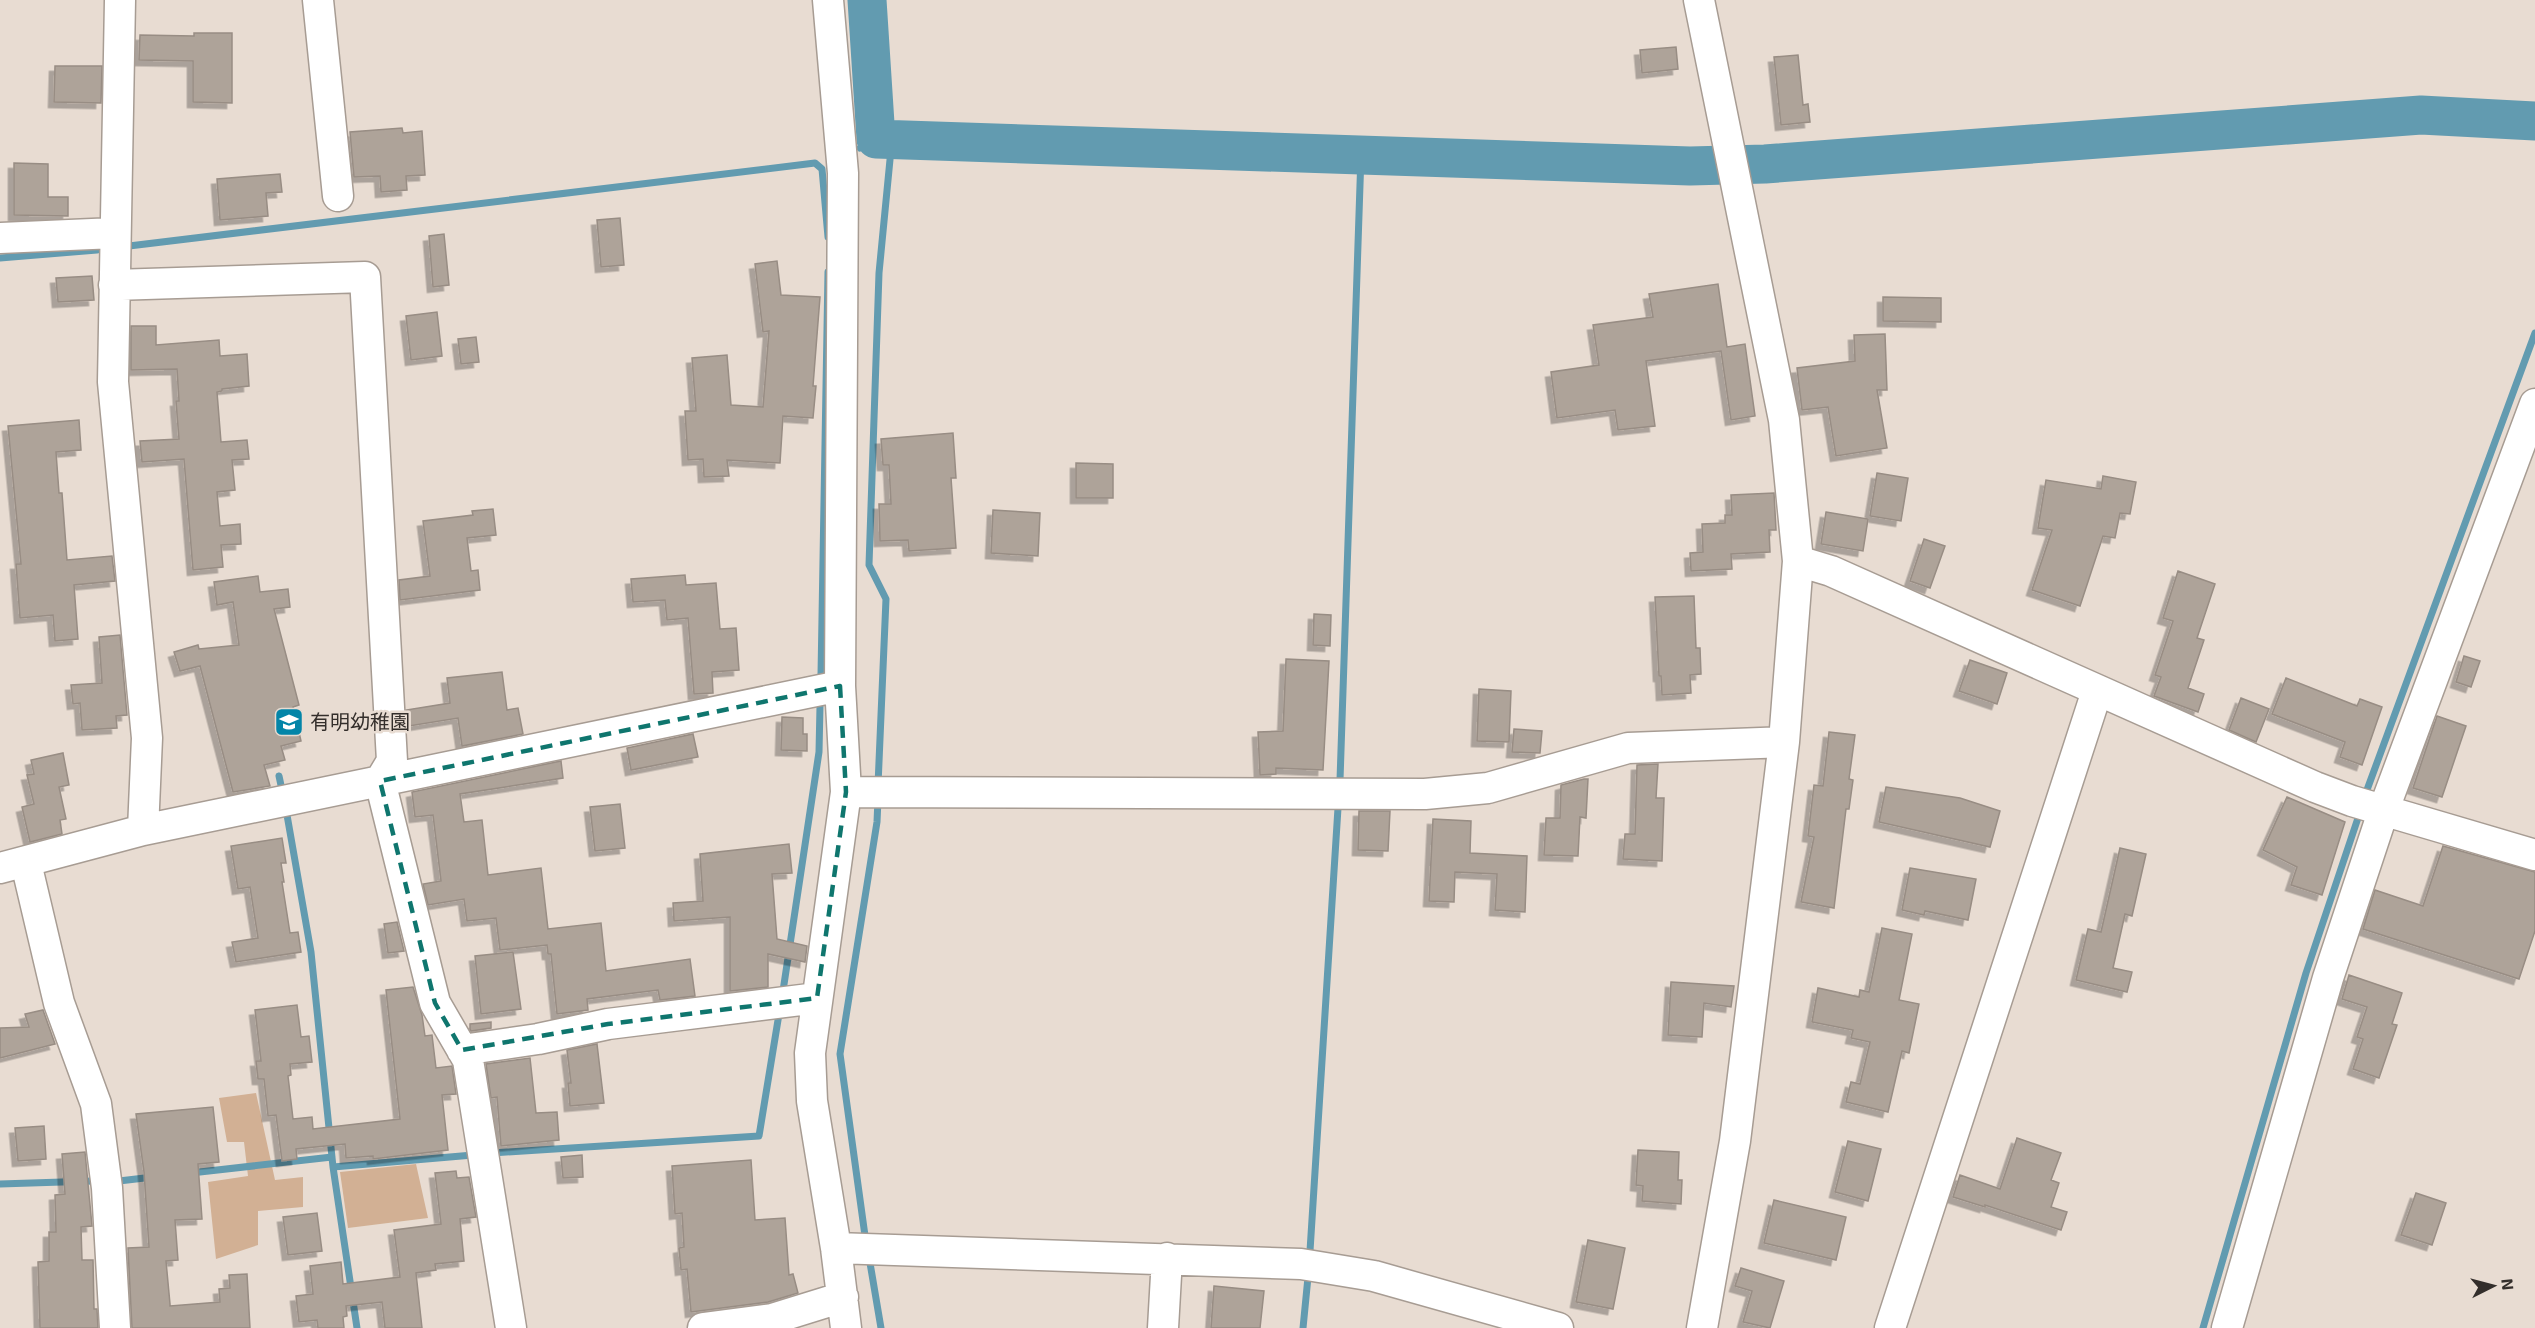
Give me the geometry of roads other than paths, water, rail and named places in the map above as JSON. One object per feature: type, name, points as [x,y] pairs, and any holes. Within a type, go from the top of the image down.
[{"type":"street","points":[[120,0],[113,382],[147,738],[143,830]]},
{"type":"street","points":[[318,0],[338,196]]},
{"type":"street","points":[[828,0],[843,174],[844,444],[840,686],[868,792],[817,998],[810,1053],[812,1101],[858,1249],[843,1297],[846,1328]]},
{"type":"street","points":[[1699,0],[1784,420],[1798,561],[1784,742],[1735,1142],[1702,1328]]},
{"type":"street","points":[[0,238],[115,233]]},
{"type":"street","points":[[114,285],[365,277],[392,761],[380,781],[435,1003],[468,1060],[511,1328]]},
{"type":"street","points":[[2228,1328],[2328,978],[2384,809],[2535,404]]},
{"type":"street","points":[[1798,561],[1831,571],[2315,787],[2352,801],[2535,855]]},
{"type":"street","points":[[115,1328],[107,1188],[96,1104],[59,1003],[13,865],[143,830],[840,686]]},
{"type":"street","points":[[1890,1328],[2097,691]]},
{"type":"street","points":[[868,792],[1425,794],[1488,788],[1628,748],[1784,742]]},
{"type":"street","points":[[462,1050],[538,1039],[608,1024],[817,998]]},
{"type":"street","points":[[858,1249],[1301,1264],[1374,1276],[1558,1328]]},
{"type":"street","points":[[1162,1328],[1167,1258]]},
{"type":"street","points":[[704,1328],[772,1319],[843,1297]]},
{"type":"waterway","points":[[867,0],[876,139],[1690,166],[1765,164],[2421,115],[2535,121]]},
{"type":"waterway","points":[[860,148],[876,139]]},
{"type":"waterway","points":[[878,785],[886,599],[869,565],[879,273],[892,139]]},
{"type":"waterway","points":[[1340,780],[1361,155]]},
{"type":"waterway","points":[[129,246],[815,163],[822,169],[828,237]]},
{"type":"waterway","points":[[0,258],[97,250]]},
{"type":"waterway","points":[[821,675],[828,272]]},
{"type":"waterway","points":[[2364,798],[2535,333]]},
{"type":"waterway","points":[[783,991],[819,752],[820,706]]},
{"type":"waterway","points":[[279,776],[282,790]]},
{"type":"waterway","points":[[866,1243],[840,1054],[877,822],[878,799]]},
{"type":"waterway","points":[[1310,1251],[1338,808]]},
{"type":"waterway","points":[[2203,1328],[2306,973],[2360,812]]},
{"type":"waterway","points":[[287,815],[311,952],[333,1167],[357,1328]]},
{"type":"waterway","points":[[492,1153],[759,1136],[779,1014]]},
{"type":"waterway","points":[[333,1167],[473,1155]]},
{"type":"waterway","points":[[191,1173],[332,1157]]},
{"type":"waterway","points":[[119,1181],[153,1177]]},
{"type":"waterway","points":[[0,1184],[93,1181]]},
{"type":"waterway","points":[[869,1257],[881,1328]]},
{"type":"waterway","points":[[1303,1328],[1308,1277]]},
{"type":"place","name":"有明幼稚園","points":[[289,722]]}]
